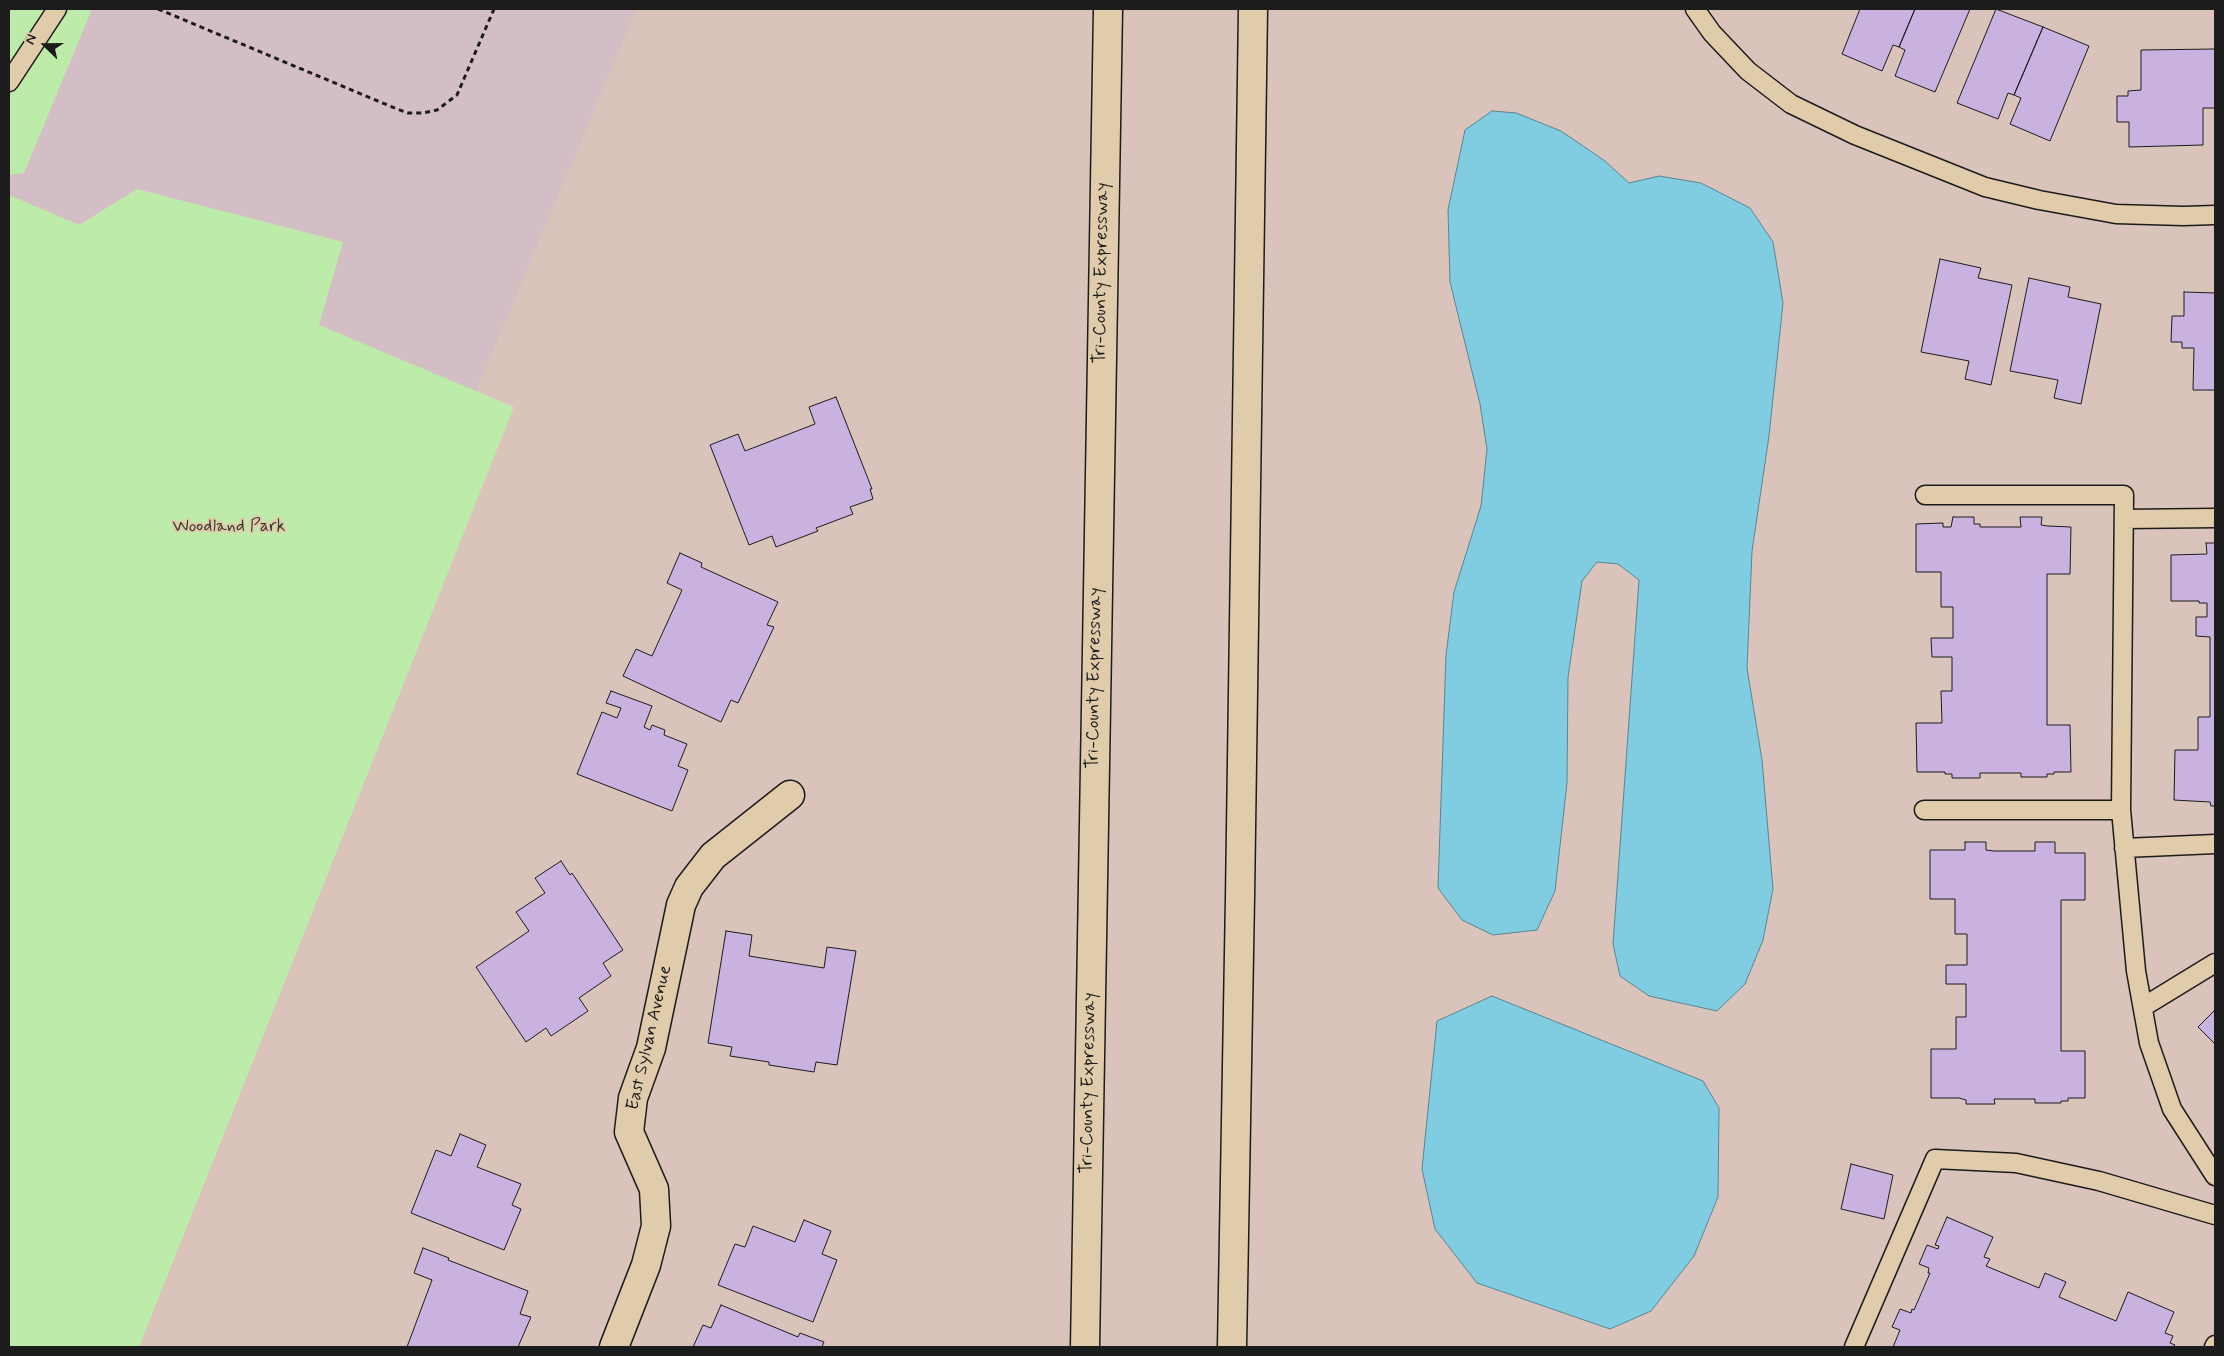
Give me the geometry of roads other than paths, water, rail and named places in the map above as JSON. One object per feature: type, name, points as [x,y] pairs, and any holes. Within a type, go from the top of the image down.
[{"type":"main road","name":"Tri-County Expressway","points":[[1085,1347],[1108,9]]},
{"type":"main road","points":[[1232,1347],[1253,9]]},
{"type":"main road","name":"East Sylvan Avenue","points":[[614,1347],[646,1265],[656,1226],[654,1189],[629,1132],[633,1098],[651,1048],[682,905],[689,887],[713,856],[790,795]]},
{"type":"lane","points":[[9,82],[57,9]]},
{"type":"lane","points":[[1695,9],[1712,33],[1748,71],[1791,104],[1855,135],[1985,187],[2038,200],[2116,214],[2215,215]]},
{"type":"lane","points":[[1925,495],[2124,495],[2121,810],[2136,971],[2149,1043],[2172,1109],[2215,1176]]},
{"type":"lane","points":[[2124,519],[2215,518]]},
{"type":"lane","points":[[1924,810],[2121,810]]},
{"type":"lane","points":[[2124,848],[2215,844]]},
{"type":"lane","points":[[2142,1008],[2215,962]]},
{"type":"lane","points":[[1854,1347],[1935,1159],[2016,1163],[2099,1181],[2215,1215]]},
{"type":"water","points":[[1492,111],[1516,113],[1561,131],[1605,161],[1629,183],[1659,176],[1701,183],[1750,208],[1773,242],[1783,303],[1769,436],[1752,551],[1747,668],[1762,760],[1773,889],[1763,940],[1745,984],[1717,1011],[1649,996],[1620,976],[1613,944],[1639,580],[1618,564],[1597,562],[1582,581],[1568,677],[1567,783],[1555,891],[1537,930],[1493,935],[1462,920],[1438,888],[1446,655],[1454,592],[1481,506],[1487,449],[1480,404],[1450,282],[1448,210],[1465,130]]},
{"type":"water","points":[[1492,996],[1703,1081],[1719,1108],[1718,1197],[1694,1256],[1651,1311],[1610,1329],[1477,1283],[1435,1229],[1422,1169],[1437,1021]]},
{"type":"park label","name":"Woodland Park","points":[[229,527]]}]
